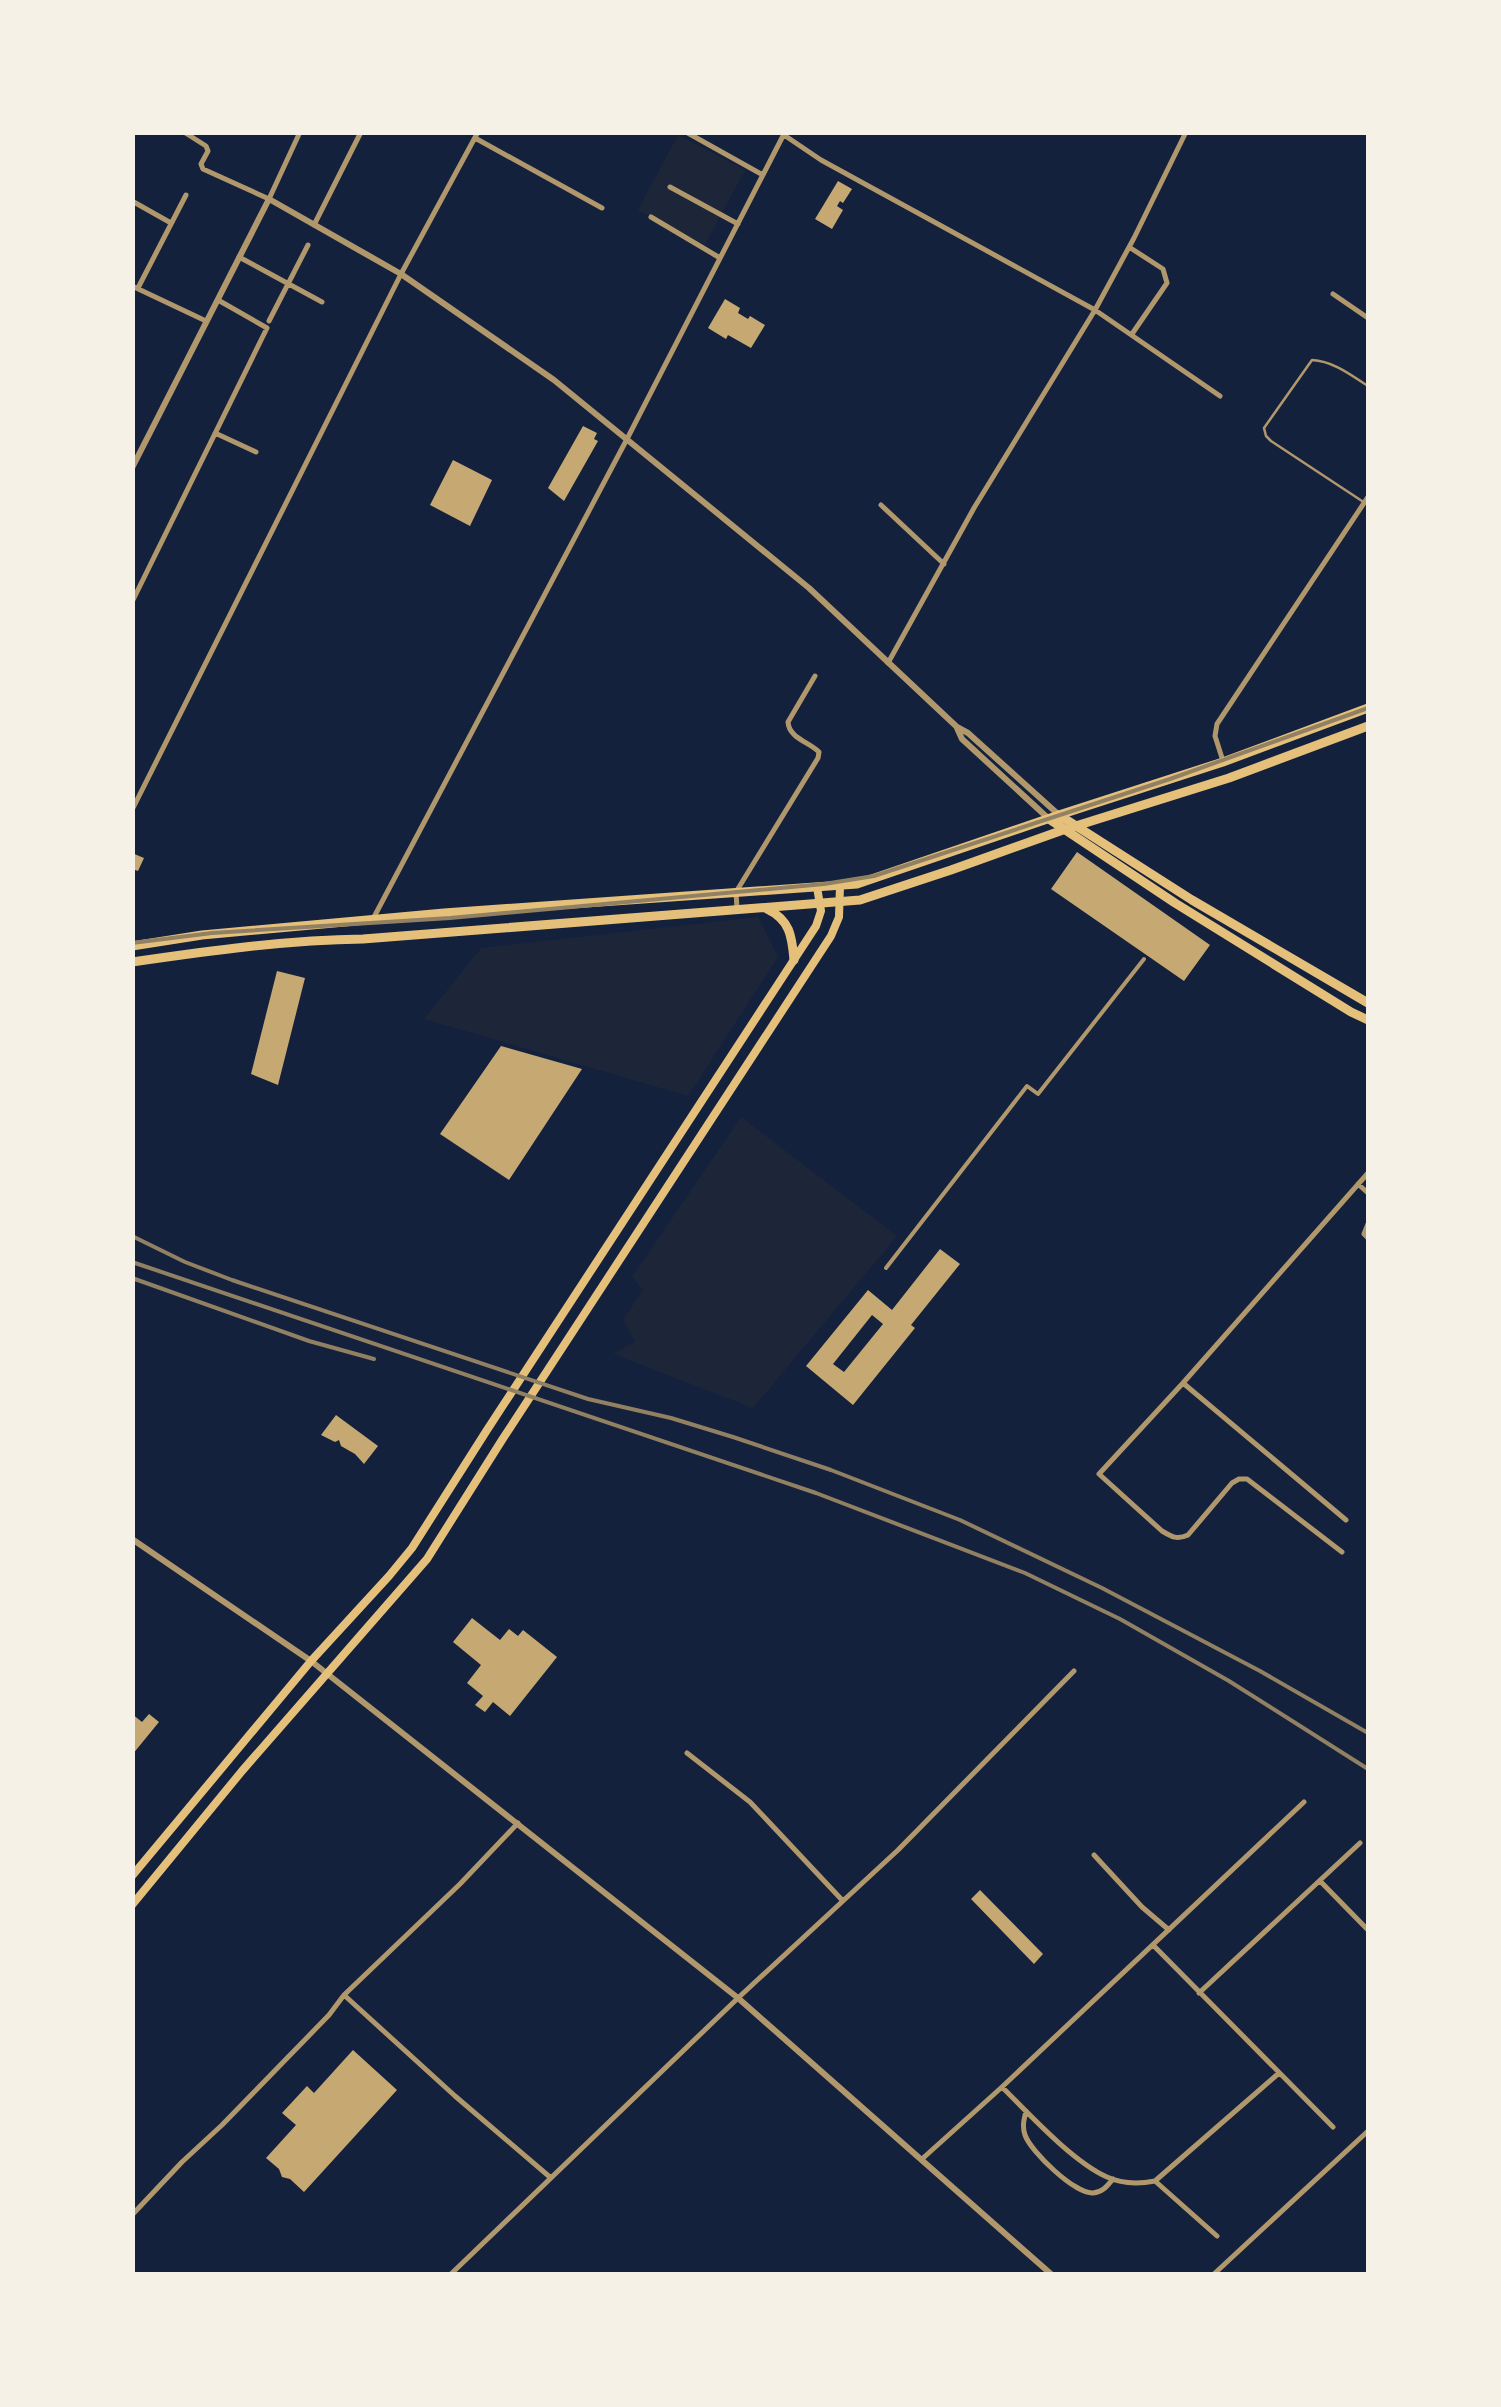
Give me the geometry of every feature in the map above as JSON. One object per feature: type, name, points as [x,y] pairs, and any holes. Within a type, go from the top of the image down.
[{"type":"main road","points":[[132,946],[202,935],[372,920],[857,884],[1223,762],[1368,708]]},
{"type":"main road","points":[[132,962],[309,941],[860,900],[1074,826],[1229,778],[1368,726]]},
{"type":"main road","points":[[1054,817],[1368,1003]]},
{"type":"main road","points":[[1054,817],[1063,830],[1368,1020]]},
{"type":"main road","points":[[132,1905],[427,1559],[831,936],[839,917],[840,886]]},
{"type":"main road","points":[[132,1876],[311,1661],[412,1548],[816,926],[821,911],[817,887]]},
{"type":"main road","points":[[764,907],[779,914],[787,924],[794,960]]},
{"type":"street","points":[[184,132],[206,146],[203,169],[269,200],[401,274],[554,380],[809,588],[957,727],[962,739],[1054,817]]},
{"type":"street","points":[[132,468],[300,132]]},
{"type":"street","points":[[314,225],[361,132]]},
{"type":"street","points":[[686,132],[763,175]]},
{"type":"street","points":[[888,663],[1021,427],[1095,310],[1186,132]]},
{"type":"street","points":[[372,920],[784,134],[821,160],[1095,310],[1220,396]]},
{"type":"street","points":[[132,810],[401,274],[476,135],[602,208]]},
{"type":"street","points":[[670,188],[738,224]]},
{"type":"street","points":[[186,195],[135,287],[206,321]]},
{"type":"street","points":[[132,201],[171,223]]},
{"type":"street","points":[[651,217],[720,258]]},
{"type":"street","points":[[269,320],[308,245]]},
{"type":"street","points":[[1130,247],[1163,269],[1167,283],[1132,335]]},
{"type":"street","points":[[239,258],[322,302]]},
{"type":"street","points":[[1333,294],[1368,318]]},
{"type":"street","points":[[132,602],[267,328],[217,300]]},
{"type":"street","points":[[216,433],[256,452]]},
{"type":"street","points":[[132,445],[142,450]]},
{"type":"street","points":[[1223,762],[1215,736],[1217,724],[1366,500]]},
{"type":"street","points":[[881,505],[944,564]]},
{"type":"street","points":[[738,909],[736,892],[818,758],[816,749],[788,728],[815,676]]},
{"type":"street","points":[[886,1268],[1027,1086],[1038,1094],[1144,959]]},
{"type":"street","points":[[1342,1552],[1247,1479],[1239,1478],[1232,1483],[1188,1535],[1181,1538],[1162,1531],[1099,1474],[1368,1173]]},
{"type":"street","points":[[1358,1184],[1368,1193]]},
{"type":"street","points":[[1368,1224],[1364,1234],[1368,1238]]},
{"type":"street","points":[[1183,1383],[1346,1520]]},
{"type":"street","points":[[132,1539],[311,1661],[518,1822],[738,1998],[1051,2274]]},
{"type":"street","points":[[451,2274],[898,1850],[1074,1671]]},
{"type":"street","points":[[688,1752],[750,1802],[843,1901]]},
{"type":"street","points":[[922,2158],[1304,1802]]},
{"type":"street","points":[[132,2215],[518,1822]]},
{"type":"street","points":[[1199,1993],[1360,1843]]},
{"type":"street","points":[[1094,1856],[1168,1930]]},
{"type":"street","points":[[1320,1881],[1368,1930]]},
{"type":"street","points":[[1153,1944],[1332,2127]]},
{"type":"street","points":[[344,1995],[551,2178]]},
{"type":"street","points":[[1002,2087],[1083,2162],[1113,2179],[1137,2184],[1155,2180],[1279,2073]]},
{"type":"street","points":[[1026,2111],[1023,2124],[1032,2148],[1074,2186],[1094,2193],[1113,2179]]},
{"type":"street","points":[[1214,2274],[1368,2131]]},
{"type":"street","points":[[1155,2180],[1217,2236]]},
{"type":"lane","points":[[1366,500],[1271,440],[1264,428],[1312,360],[1340,368],[1368,386]]},
{"type":"shaded area","points":[[678,135],[745,170],[705,245],[638,210]]},
{"type":"shaded area","points":[[758,917],[778,957],[688,1096],[424,1019],[481,948]]},
{"type":"shaded area","points":[[741,1117],[897,1236],[753,1408],[613,1354],[635,1342],[623,1320],[643,1290],[632,1277]]},
{"type":"building","points":[[838,181],[852,189],[837,206],[843,210],[832,229],[815,219]]},
{"type":"building","points":[[725,299],[740,308],[738,313],[765,325],[751,348],[708,328]]},
{"type":"building","points":[[583,426],[597,433],[594,439],[598,441],[564,501],[548,488]]},
{"type":"building","points":[[453,460],[492,480],[470,526],[430,505]]},
{"type":"building","points":[[1077,852],[1210,945],[1184,981],[1051,889]]},
{"type":"building","points":[[132,853],[144,858],[138,871],[132,869]]},
{"type":"building","points":[[277,971],[305,978],[278,1085],[251,1074]]},
{"type":"building","points":[[501,1046],[582,1069],[509,1180],[440,1134]]},
{"type":"building","points":[[940,1249],[960,1264],[853,1405],[806,1366],[868,1290],[892,1310]],"holes":[[[872,1315],[883,1324],[844,1372],[833,1364]]]},
{"type":"building","points":[[336,1415],[378,1446],[364,1464],[339,1440],[321,1435]]},
{"type":"building","points":[[472,1618],[500,1640],[509,1629],[518,1636],[523,1630],[557,1657],[510,1716],[493,1702],[485,1712],[475,1705],[483,1696],[467,1683],[481,1665],[453,1642]]},
{"type":"building","points":[[132,1714],[142,1722],[149,1714],[159,1722],[132,1755]]},
{"type":"building","points":[[980,1890],[1043,1954],[1034,1964],[971,1899]]},
{"type":"building","points":[[353,2050],[397,2090],[304,2192],[282,2177],[266,2158],[296,2125],[282,2113],[307,2086],[314,2093]]},
{"type":"railway","points":[[132,943],[212,933],[450,918],[824,884],[874,876],[1170,779],[1368,708]]},
{"type":"railway","points":[[132,1236],[232,1280],[588,1399],[733,1437],[960,1520],[1102,1588],[1368,1733]]},
{"type":"railway","points":[[132,1262],[816,1493],[1025,1573],[1120,1619],[1229,1681],[1368,1769]]},
{"type":"railway","points":[[132,1278],[309,1341],[374,1359]]}]
